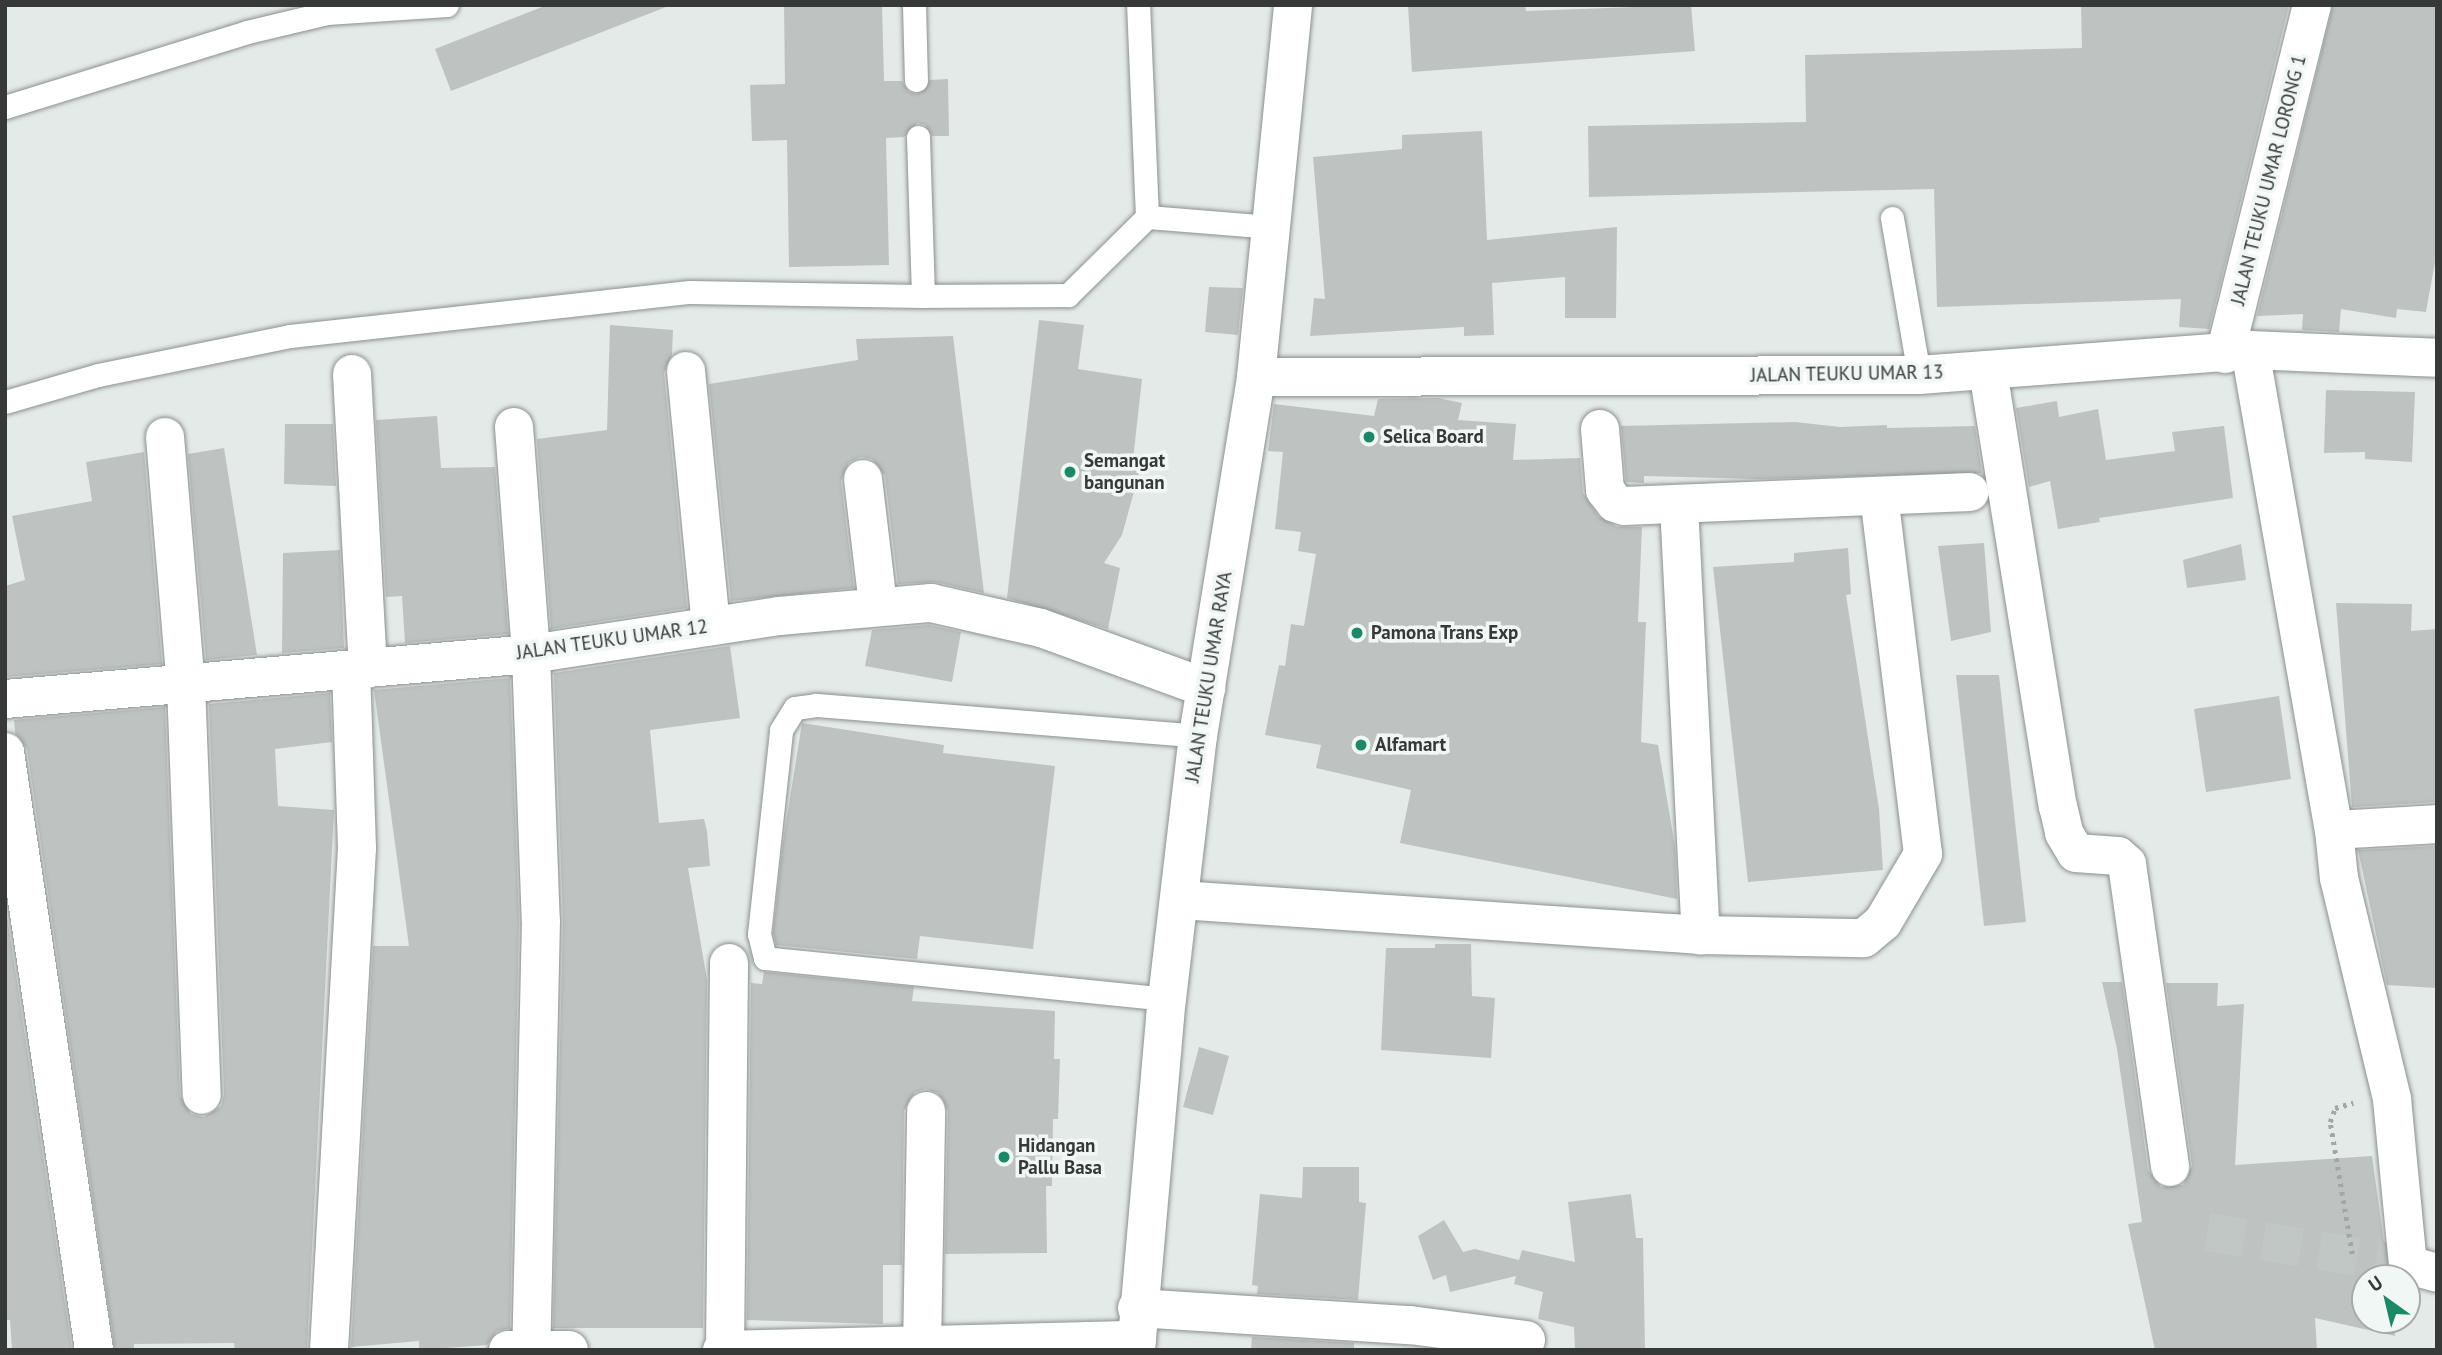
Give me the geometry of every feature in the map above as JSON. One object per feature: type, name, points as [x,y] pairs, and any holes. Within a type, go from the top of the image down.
[{"type":"street","name":"JALAN TEUKU UMAR RAYA","points":[[1136,1332],[1167,999],[1198,736],[1256,377],[1293,5]]},
{"type":"street","name":"JALAN TEUKU UMAR LORONG 1","points":[[2238,352],[2312,5]]},
{"type":"street","name":"JALAN TEUKU UMAR 13","points":[[1256,377],[1919,375],[2238,352],[2435,349]]},
{"type":"street","points":[[2238,352],[2334,830],[2339,878],[2392,1098],[2422,1269]]},
{"type":"street","points":[[687,371],[711,626]]},
{"type":"street","points":[[1988,371],[2064,833],[2076,853],[2118,856],[2127,864],[2171,1167]]},
{"type":"street","points":[[329,1350],[357,848],[360,669],[352,374]]},
{"type":"street","points":[[514,427],[531,654],[541,921],[523,1349],[569,1350]]},
{"type":"street","points":[[1600,429],[1605,490],[1615,503],[1679,505],[1970,492]]},
{"type":"street","points":[[165,437],[186,685],[202,1095]]},
{"type":"street","points":[[863,478],[878,605]]},
{"type":"street","points":[[1180,900],[1701,935],[1864,938],[1883,922],[1919,865],[1923,840],[1879,498]]},
{"type":"street","points":[[1679,505],[1701,935]]},
{"type":"street","name":"JALAN TEUKU UMAR 12","points":[[5,699],[531,654],[711,626],[878,605],[931,603],[1011,619],[1206,688]]},
{"type":"street","points":[[5,751],[94,1350]]},
{"type":"street","points":[[2334,830],[2437,824]]},
{"type":"street","points":[[729,962],[724,1350],[922,1347],[1136,1332],[1410,1325],[1526,1340]]},
{"type":"street","points":[[922,1347],[926,1111]]},
{"type":"lane","points":[[5,107],[247,32],[327,13],[447,5]]},
{"type":"lane","points":[[914,5],[916,80]]},
{"type":"lane","points":[[5,402],[98,376],[290,336],[690,292],[923,296],[1068,295],[1147,217],[1138,5]]},
{"type":"lane","points":[[918,137],[923,296]]},
{"type":"lane","points":[[1147,217],[1271,227]]},
{"type":"lane","points":[[1892,218],[1919,375]]},
{"type":"lane","points":[[1167,999],[765,958],[759,934],[781,730],[795,708],[816,705],[1198,736]]},
{"type":"path","points":[[2352,1254],[2330,1118],[2341,1105],[2392,1098]]},
{"type":"building","points":[[547,5],[666,7],[451,91],[435,49]]},
{"type":"building","points":[[784,5],[882,5],[884,81],[902,81],[909,92],[917,94],[930,80],[948,79],[949,136],[932,136],[925,125],[917,123],[904,137],[886,138],[889,265],[789,267],[787,140],[752,141],[750,85],[785,84]]},
{"type":"building","points":[[1408,5],[1525,5],[1526,11],[1691,5],[1695,51],[1412,72]]},
{"type":"building","points":[[2081,5],[2289,5],[2209,329],[2179,327],[2181,299],[1937,307],[1934,189],[1589,197],[1588,126],[1806,122],[1805,55],[2082,48]]},
{"type":"building","points":[[2333,5],[2437,5],[2437,251],[2426,312],[2397,309],[2396,318],[2341,309],[2339,332],[2302,330],[2303,314],[2257,316]]},
{"type":"building","points":[[1482,131],[1487,240],[1617,227],[1616,318],[1565,318],[1565,277],[1492,283],[1494,335],[1464,336],[1464,327],[1310,336],[1314,298],[1325,299],[1313,157],[1402,149],[1402,135]]},
{"type":"building","points":[[1209,287],[1243,288],[1238,335],[1205,332]]},
{"type":"building","points":[[1039,320],[1084,325],[1078,369],[1142,379],[1132,468],[1140,470],[1122,535],[1104,563],[1120,568],[1108,629],[1007,598]]},
{"type":"building","points":[[610,325],[673,330],[672,355],[664,373],[687,608],[551,629],[537,439],[607,430]]},
{"type":"building","points":[[953,336],[984,593],[935,582],[898,584],[885,476],[872,459],[861,457],[849,462],[841,481],[854,588],[731,601],[709,384],[858,360],[856,339]]},
{"type":"building","points":[[2326,390],[2415,392],[2412,462],[2365,459],[2365,452],[2324,453]]},
{"type":"building","points":[[1438,398],[1462,403],[1458,420],[1516,424],[1513,460],[1580,458],[1583,493],[1598,516],[1617,527],[1642,527],[1638,622],[1646,622],[1641,742],[1658,745],[1675,847],[1677,899],[1400,843],[1411,790],[1316,768],[1321,745],[1265,735],[1279,665],[1285,666],[1291,624],[1304,626],[1316,554],[1298,551],[1301,532],[1275,529],[1283,452],[1268,451],[1274,404],[1374,416],[1378,399]]},
{"type":"building","points":[[2057,401],[2059,417],[2098,409],[2106,460],[2175,451],[2172,432],[2224,426],[2233,498],[2099,518],[2100,522],[2058,529],[2050,481],[2029,487],[2016,408]]},
{"type":"building","points":[[437,416],[441,468],[495,467],[508,634],[405,643],[402,596],[386,597],[376,420]]},
{"type":"building","points":[[1795,422],[1840,427],[1975,426],[1982,473],[1758,479],[1644,476],[1644,483],[1626,482],[1621,426]]},
{"type":"building","points":[[285,424],[333,424],[336,486],[284,484]]},
{"type":"building","points":[[224,448],[257,655],[206,660],[188,454]]},
{"type":"building","points":[[144,452],[162,664],[5,677],[5,586],[25,580],[12,516],[92,501],[86,462]]},
{"type":"building","points":[[1984,543],[1991,632],[1951,641],[1938,546]]},
{"type":"building","points":[[2241,544],[2246,580],[2187,588],[2183,560]]},
{"type":"building","points":[[1848,548],[1851,594],[1846,595],[1879,809],[1883,870],[1748,882],[1713,567],[1794,562],[1794,553]]},
{"type":"building","points":[[340,550],[344,648],[282,653],[283,553]]},
{"type":"building","points":[[2336,603],[2412,604],[2411,631],[2437,629],[2437,802],[2352,807]]},
{"type":"building","points":[[929,625],[961,632],[952,682],[865,666],[872,630]]},
{"type":"building","points":[[730,646],[740,718],[650,730],[659,823],[704,819],[707,831],[710,866],[688,868],[707,980],[703,1328],[553,1328],[563,922],[554,673]]},
{"type":"building","points":[[1956,675],[1999,675],[2026,922],[1984,926]]},
{"type":"building","points":[[510,678],[519,921],[510,1328],[497,1331],[487,1345],[419,1350],[419,1341],[351,1347],[373,946],[409,946],[374,690]]},
{"type":"building","points":[[330,693],[332,742],[275,749],[278,806],[334,810],[307,1350],[235,1350],[234,1343],[134,1344],[134,1350],[115,1350],[27,749],[15,733],[14,720],[165,707],[180,1096],[191,1114],[204,1117],[221,1106],[224,1094],[209,704]]},
{"type":"building","points":[[2279,696],[2291,779],[2206,792],[2194,709]]},
{"type":"building","points":[[802,723],[944,745],[943,753],[1055,766],[1033,949],[920,936],[917,959],[776,945],[773,933],[783,842]]},
{"type":"building","points":[[2437,846],[2437,988],[2387,985],[2358,850]]},
{"type":"building","points":[[5,902],[72,1350],[12,1350],[10,1320],[5,1320]]},
{"type":"building","points":[[1435,944],[1471,944],[1472,996],[1495,998],[1491,1058],[1381,1050],[1386,948],[1435,948]]},
{"type":"building","points":[[764,972],[914,987],[912,1001],[1055,1011],[1054,1059],[1060,1059],[1058,1119],[1053,1119],[1052,1186],[1046,1186],[1047,1253],[945,1254],[948,1111],[938,1093],[926,1089],[915,1092],[904,1110],[902,1265],[883,1265],[883,1324],[747,1320],[751,983],[762,984]]},
{"type":"building","points":[[2102,982],[2122,982],[2148,1170],[2161,1187],[2183,1185],[2192,1165],[2166,983],[2218,983],[2217,1006],[2244,1004],[2235,1165],[2372,1156],[2387,1264],[2351,1264],[2351,1326],[2315,1318],[2317,1350],[2155,1350],[2128,1224],[2142,1222],[2117,1049]]},
{"type":"building","points":[[1199,1047],[1229,1056],[1213,1115],[1183,1107]]},
{"type":"building","points":[[1303,1167],[1359,1167],[1359,1202],[1366,1203],[1358,1300],[1257,1294],[1258,1286],[1252,1285],[1260,1194],[1302,1198]]},
{"type":"building","points":[[1631,1194],[1636,1238],[1643,1238],[1645,1350],[1575,1350],[1574,1327],[1538,1319],[1543,1292],[1514,1284],[1516,1276],[1450,1292],[1446,1275],[1433,1280],[1418,1236],[1444,1220],[1463,1252],[1475,1249],[1519,1260],[1522,1250],[1575,1262],[1568,1202]]},
{"type":"building","points":[[1252,1337],[1354,1343],[1354,1350],[1251,1350]]},
{"type":"tunnel","points":[[2207,1232],[2402,1264]]},
{"type":"place","name":"Selica Board","points":[[1369,437]]},
{"type":"place","name":"Semangat bangunan","points":[[1070,472]]},
{"type":"place","name":"Pamona Trans Exp","points":[[1357,633]]},
{"type":"place","name":"Alfamart","points":[[1361,745]]},
{"type":"place","name":"Hidangan Pallu Basa","points":[[1004,1157]]}]
